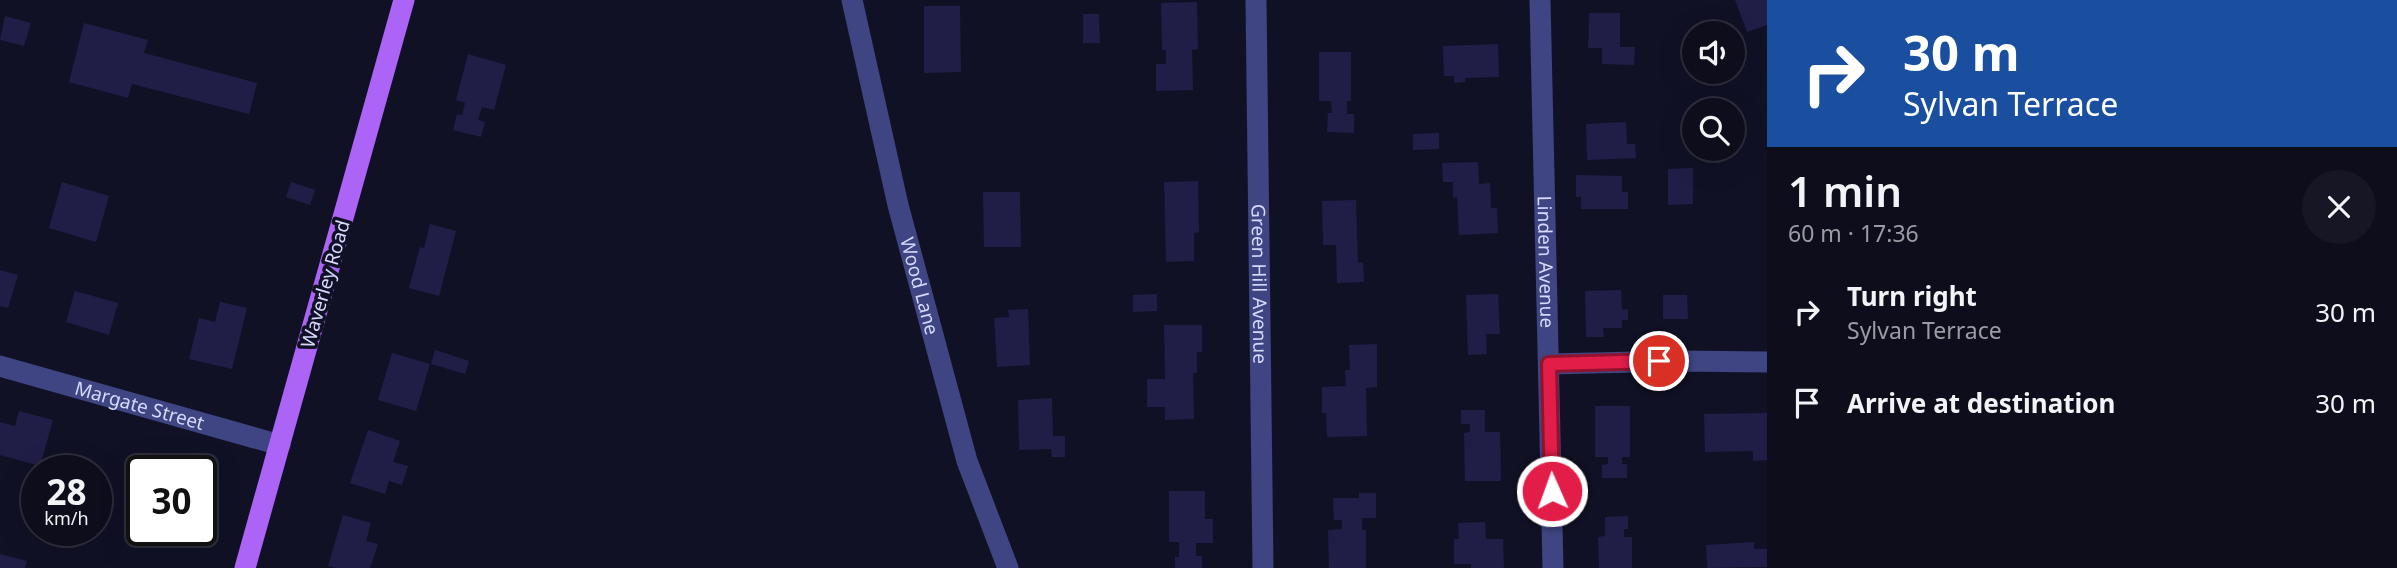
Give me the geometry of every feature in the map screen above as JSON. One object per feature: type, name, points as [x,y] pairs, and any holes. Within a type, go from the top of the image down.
[{"type":"main road","name":"Waverley Road","points":[[245,568],[404,0]]},
{"type":"street","name":"Wood Lane","points":[[852,0],[898,205],[967,461],[1008,568]]},
{"type":"street","name":"Green Hill Avenue","points":[[1256,0],[1263,568]]},
{"type":"street","name":"Linden Avenue","points":[[1540,0],[1553,568]]},
{"type":"street","points":[[1549,364],[1640,361],[1767,362]]},
{"type":"street","name":"Margate Street","points":[[0,366],[280,445]]},
{"type":"building","points":[[1735,0],[1767,0],[1767,25],[1747,32]]},
{"type":"building","points":[[1197,2],[1198,49],[1192,50],[1193,90],[1156,91],[1156,64],[1166,64],[1166,50],[1162,50],[1161,3]]},
{"type":"building","points":[[924,6],[960,6],[961,72],[924,73]]},
{"type":"building","points":[[1589,13],[1620,13],[1620,47],[1635,47],[1634,65],[1602,64],[1602,48],[1588,48]]},
{"type":"building","points":[[1083,14],[1099,14],[1100,43],[1083,43]]},
{"type":"building","points":[[5,16],[31,23],[24,46],[0,40]]},
{"type":"building","points":[[84,23],[148,40],[144,53],[257,83],[249,114],[132,84],[128,98],[69,82]]},
{"type":"building","points":[[1498,44],[1499,77],[1465,78],[1465,82],[1454,83],[1454,76],[1444,76],[1443,46]]},
{"type":"building","points":[[1319,52],[1351,52],[1351,101],[1347,101],[1347,114],[1354,114],[1354,133],[1327,132],[1328,113],[1332,113],[1331,101],[1319,101]]},
{"type":"building","points":[[468,54],[506,65],[494,110],[482,107],[478,120],[485,122],[481,137],[453,130],[457,114],[462,115],[465,103],[456,100]]},
{"type":"building","points":[[1626,122],[1627,144],[1635,144],[1636,158],[1587,160],[1586,124]]},
{"type":"building","points":[[1439,133],[1439,149],[1413,150],[1413,134]]},
{"type":"building","points":[[1478,162],[1479,184],[1490,183],[1491,208],[1497,208],[1498,233],[1459,235],[1457,197],[1453,198],[1453,182],[1443,182],[1442,163]]},
{"type":"building","points":[[1693,168],[1693,204],[1668,205],[1668,169]]},
{"type":"building","points":[[1576,175],[1622,176],[1622,192],[1628,192],[1628,209],[1581,209],[1581,197],[1576,197]]},
{"type":"building","points":[[1198,181],[1199,232],[1194,233],[1194,261],[1166,262],[1164,182]]},
{"type":"building","points":[[62,182],[109,196],[96,242],[49,228]]},
{"type":"building","points":[[291,182],[315,190],[310,205],[286,197]]},
{"type":"building","points":[[983,192],[1020,192],[1021,247],[984,247]]},
{"type":"building","points":[[1356,200],[1358,263],[1363,262],[1364,282],[1337,283],[1336,245],[1323,245],[1322,201]]},
{"type":"building","points":[[430,224],[456,231],[439,296],[409,288],[420,247],[424,248]]},
{"type":"building","points":[[0,270],[18,275],[8,308],[0,306]]},
{"type":"building","points":[[1621,290],[1622,310],[1628,309],[1628,320],[1622,320],[1622,328],[1603,328],[1604,337],[1586,337],[1585,291]]},
{"type":"building","points":[[75,291],[118,303],[109,335],[66,322]]},
{"type":"building","points":[[1157,294],[1157,311],[1133,312],[1133,295]]},
{"type":"building","points":[[1498,294],[1500,334],[1486,334],[1487,354],[1468,355],[1466,295]]},
{"type":"building","points":[[1663,295],[1687,295],[1688,319],[1663,319]]},
{"type":"building","points":[[220,302],[247,308],[232,369],[189,359],[199,318],[215,322]]},
{"type":"building","points":[[1028,309],[1030,365],[997,367],[994,318],[1009,317],[1008,310]]},
{"type":"building","points":[[1164,325],[1202,325],[1202,352],[1197,352],[1197,373],[1193,373],[1194,419],[1165,420],[1165,407],[1147,407],[1147,379],[1165,379]]},
{"type":"building","points":[[1377,344],[1377,387],[1366,388],[1367,436],[1327,437],[1326,413],[1322,413],[1322,387],[1346,386],[1345,370],[1350,370],[1349,345]]},
{"type":"building","points":[[435,350],[469,361],[465,374],[431,364]]},
{"type":"building","points":[[392,353],[430,364],[416,411],[378,400]]},
{"type":"building","points":[[1052,398],[1053,436],[1065,436],[1065,457],[1052,457],[1051,449],[1019,450],[1018,400]]},
{"type":"building","points":[[1595,406],[1630,406],[1630,457],[1622,457],[1622,464],[1627,464],[1627,478],[1602,478],[1602,465],[1608,464],[1608,457],[1595,457]]},
{"type":"building","points":[[1461,410],[1485,410],[1485,432],[1500,432],[1501,481],[1465,481],[1464,433],[1470,432],[1470,424],[1461,424]]},
{"type":"building","points":[[19,411],[53,420],[43,455],[21,455],[21,461],[0,455],[0,422],[15,426]]},
{"type":"building","points":[[1767,413],[1767,460],[1753,461],[1753,451],[1705,452],[1704,414]]},
{"type":"building","points":[[368,430],[400,441],[393,462],[408,466],[402,485],[389,481],[385,494],[350,483]]},
{"type":"building","points":[[1169,491],[1205,491],[1205,519],[1213,519],[1213,543],[1196,543],[1196,556],[1202,556],[1202,568],[1175,568],[1175,557],[1179,557],[1179,542],[1169,542]]},
{"type":"building","points":[[1359,493],[1376,493],[1376,518],[1362,518],[1362,530],[1366,530],[1366,568],[1329,568],[1328,530],[1342,529],[1342,520],[1334,520],[1333,498],[1359,498]]},
{"type":"building","points":[[343,515],[371,523],[366,541],[378,544],[370,568],[328,566]]},
{"type":"building","points":[[1628,516],[1628,529],[1624,529],[1624,537],[1632,537],[1632,568],[1599,568],[1598,537],[1605,536],[1605,517]]},
{"type":"building","points":[[1485,522],[1486,539],[1503,539],[1504,568],[1471,568],[1471,564],[1454,564],[1454,539],[1459,539],[1458,523]]},
{"type":"building","points":[[1754,542],[1754,549],[1767,549],[1767,567],[1707,568],[1706,545]]},
{"type":"building","points":[[0,554],[27,561],[25,568],[0,568]]},
{"type":"route","points":[[1552,491],[1549,364],[1659,361]]}]
